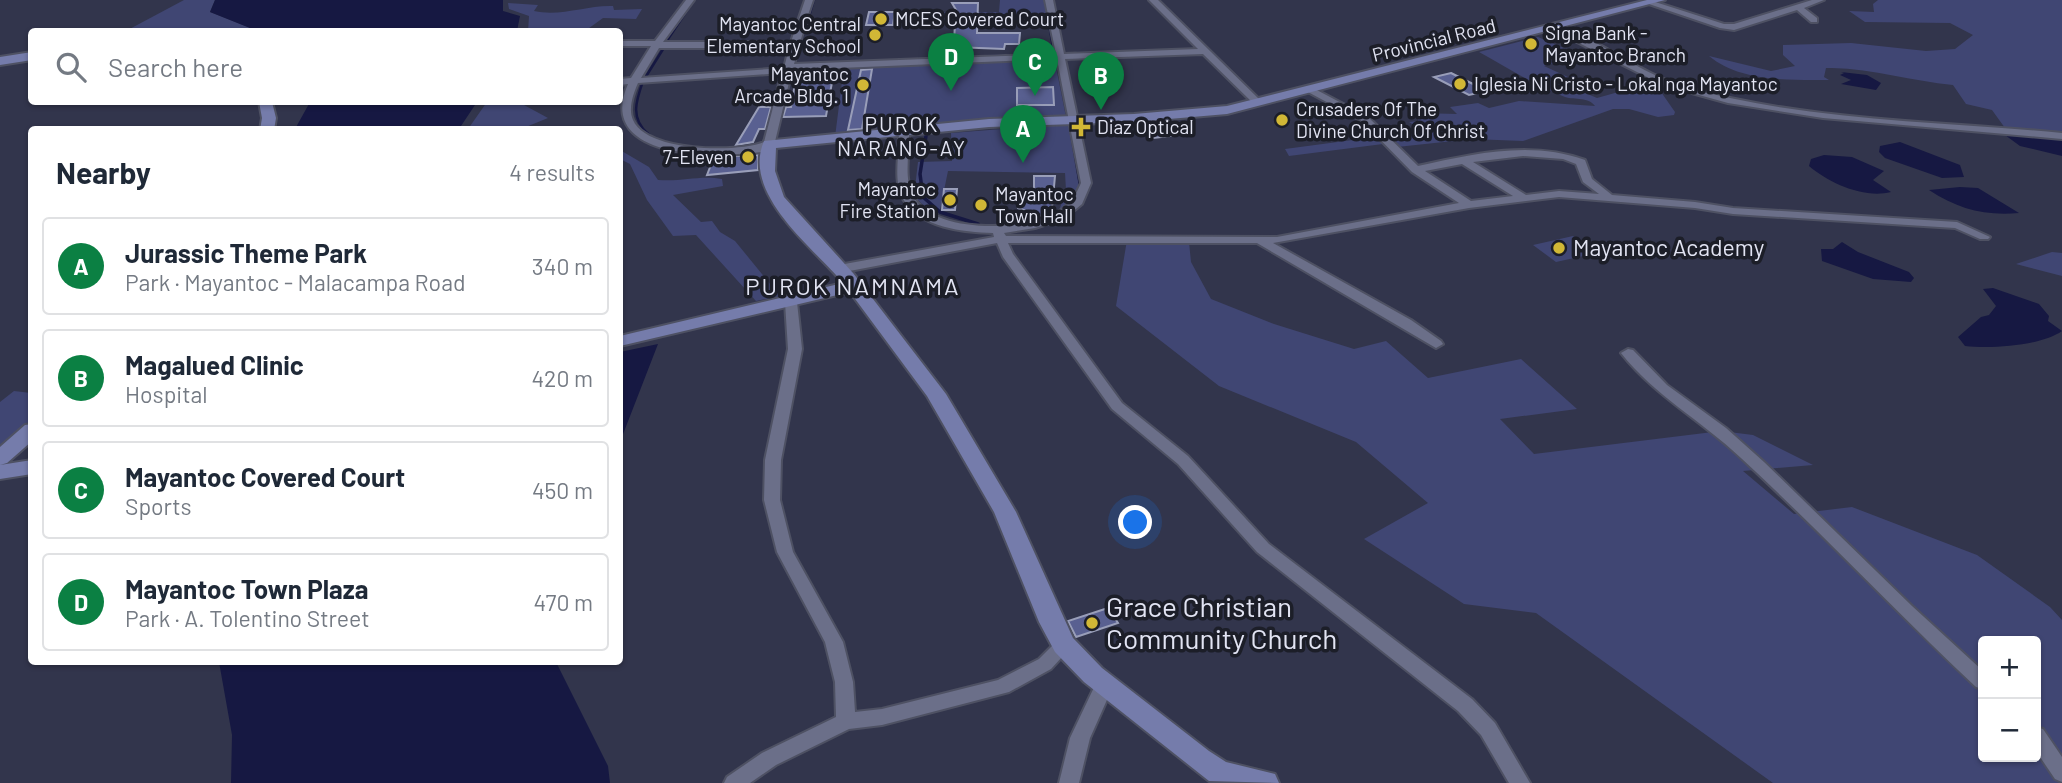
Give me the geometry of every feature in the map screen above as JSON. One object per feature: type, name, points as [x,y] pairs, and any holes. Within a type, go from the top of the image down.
[{"type":"main road","name":"Provincial Road","points":[[765,147],[994,125],[1199,113],[1258,103],[1656,1]]},
{"type":"main road","points":[[0,61],[28,57]]},
{"type":"main road","points":[[266,105],[268,126]]},
{"type":"main road","points":[[765,147],[768,171],[777,198],[846,277],[922,373],[977,461],[1011,522],[1051,622],[1064,645],[1105,684],[1242,781]]},
{"type":"main road","points":[[623,340],[791,302],[846,277]]},
{"type":"main road","points":[[0,458],[28,434]]},
{"type":"main road","points":[[0,472],[28,468]]},
{"type":"street","points":[[690,0],[635,80],[626,109],[631,125],[643,138],[682,149],[765,147],[809,0]]},
{"type":"street","points":[[846,277],[1052,219],[1083,198],[1086,183],[1049,0]]},
{"type":"street","points":[[1153,0],[1258,103]]},
{"type":"street","points":[[1656,1],[1729,27],[1820,0]]},
{"type":"street","points":[[1798,7],[1814,20]]},
{"type":"street","points":[[801,23],[846,23]]},
{"type":"street","points":[[1554,27],[1658,79],[1707,95],[1903,123],[2062,136]]},
{"type":"street","points":[[623,43],[794,45]]},
{"type":"street","points":[[623,82],[788,69],[1059,55],[1203,51]]},
{"type":"street","points":[[1311,90],[1365,120],[1416,170],[1469,205]]},
{"type":"street","points":[[905,132],[903,180],[913,206],[930,217],[956,226],[999,235],[1262,242],[1469,205],[1559,194],[1733,211],[1957,225],[1984,237]]},
{"type":"street","points":[[1416,170],[1463,160],[1514,154],[1571,158],[1581,162],[1593,187],[1611,197]]},
{"type":"street","points":[[1463,160],[1523,198]]},
{"type":"street","points":[[999,235],[1036,297],[1117,406],[1183,460],[1263,548],[1465,705],[1488,729],[1520,783]]},
{"type":"street","points":[[1262,242],[1406,323],[1436,344]]},
{"type":"street","points":[[791,302],[796,349],[773,460],[772,500],[785,552],[834,642],[844,682],[846,721]]},
{"type":"street","points":[[1628,353],[1662,388],[1721,431],[1759,466],[1906,611],[1978,677]]},
{"type":"street","points":[[734,783],[789,748],[846,721],[882,717],[1002,687],[1045,664],[1064,645]]},
{"type":"street","points":[[1069,783],[1080,738],[1105,684]]},
{"type":"street","points":[[2041,742],[2062,773]]},
{"type":"shaded area","points":[[184,0],[215,0],[210,12],[251,28],[132,28]]},
{"type":"shaded area","points":[[215,0],[503,0],[503,11],[520,16],[518,28],[250,28],[210,12]]},
{"type":"shaded area","points":[[1000,0],[1044,0],[1048,18],[937,20],[937,12],[999,12]]},
{"type":"shaded area","points":[[1878,0],[2062,0],[2062,134],[2005,128],[1992,110],[1966,104],[1953,85],[1832,68],[1826,68],[1824,77],[1829,80],[1766,78],[1735,71],[1709,56],[1771,71],[1795,66],[1783,55],[1783,45],[1851,43],[1926,51],[1955,49],[1973,35],[1950,23],[1865,22],[1849,11],[1874,12],[1873,4]]},
{"type":"shaded area","points":[[508,3],[538,5],[534,11],[544,12],[603,6],[613,6],[614,10],[642,9],[636,19],[603,18],[589,28],[528,28],[529,16],[509,9]]},
{"type":"shaded area","points":[[1538,37],[1582,56],[1544,66],[1568,77],[1557,81],[1597,98],[1654,82],[1675,112],[1674,115],[1658,117],[1629,109],[1613,109],[1523,141],[1472,139],[1397,147],[1385,136],[1418,132],[1417,127],[1409,122],[1418,121],[1418,113],[1457,114],[1450,107],[1478,103],[1489,108],[1519,101],[1595,106],[1589,101],[1565,97],[1543,87],[1479,52]]},
{"type":"shaded area","points":[[1054,57],[1066,117],[835,137],[844,66]]},
{"type":"shaded area","points":[[1841,72],[1867,75],[1881,83],[1876,90],[1841,84],[1851,80],[1840,75],[1844,73]]},
{"type":"shaded area","points":[[308,105],[475,105],[461,126],[297,126]]},
{"type":"shaded area","points":[[485,105],[524,105],[548,118],[528,126],[470,126]]},
{"type":"shaded area","points":[[1068,124],[1080,193],[1059,211],[1066,190],[1065,173],[948,171],[940,210],[929,211],[914,196],[918,162],[952,161],[951,133]]},
{"type":"shaded area","points":[[2005,135],[2062,139],[2062,156],[2020,146]]},
{"type":"shaded area","points":[[1375,137],[1383,144],[1289,156],[1285,149]]},
{"type":"shaded area","points":[[1900,142],[1960,165],[1964,177],[1942,178],[1885,158],[1879,152],[1880,146]]},
{"type":"shaded area","points":[[623,152],[649,167],[658,180],[722,179],[723,186],[673,195],[701,222],[712,221],[720,232],[735,241],[780,296],[756,301],[696,235],[673,236],[647,200],[630,164],[623,160]]},
{"type":"shaded area","points":[[1824,155],[1852,157],[1884,171],[1873,180],[1891,192],[1881,194],[1858,191],[1826,178],[1809,166],[1811,159]]},
{"type":"shaded area","points":[[1978,188],[2019,213],[1972,210],[1929,190]]},
{"type":"shaded area","points":[[1573,236],[1597,253],[1556,262],[1533,245]]},
{"type":"shaded area","points":[[1127,240],[1189,242],[1191,262],[1211,299],[1274,324],[1354,349],[1386,341],[1428,378],[1521,359],[1577,409],[1500,419],[1534,454],[1721,431],[1753,435],[1813,465],[1743,471],[1794,514],[1852,507],[1977,555],[2050,607],[2062,620],[2062,783],[1773,783],[1536,613],[1464,604],[1364,539],[1428,503],[1356,442],[1219,386],[1116,306]]},
{"type":"shaded area","points":[[1842,242],[1858,252],[1909,272],[1914,278],[1911,282],[1873,279],[1822,261],[1821,249],[1833,249]]},
{"type":"shaded area","points":[[2052,252],[2062,253],[2062,276],[2016,264]]},
{"type":"shaded area","points":[[1993,288],[2039,304],[2049,316],[2048,321],[2062,331],[2029,343],[1965,346],[1958,337],[1981,317],[1989,315],[1996,306],[1983,289]]},
{"type":"shaded area","points":[[658,344],[623,434],[623,351]]},
{"type":"shaded area","points":[[14,391],[28,393],[28,429],[6,447],[0,447],[0,402]]},
{"type":"shaded area","points":[[220,665],[558,665],[608,766],[610,783],[231,783],[232,735]]},
{"type":"building","points":[[952,3],[978,3],[977,33],[1020,33],[1019,44],[1005,44],[1004,49],[954,47],[955,20],[962,20]]},
{"type":"building","name":"MCES Covered Court","points":[[869,12],[895,12],[893,25],[866,25]]},
{"type":"building","points":[[872,69],[862,129],[848,130],[861,70]]},
{"type":"building","points":[[834,71],[826,116],[783,117],[786,107],[791,107],[797,72]]},
{"type":"building","name":"Iglesia Ni Cristo - Lokal nga Mayantoc","points":[[1451,73],[1487,91],[1469,95],[1434,77]]},
{"type":"building","points":[[1053,87],[1054,105],[1017,105],[1017,88]]},
{"type":"building","points":[[759,107],[771,107],[765,129],[759,129],[753,142],[736,145]]},
{"type":"building","points":[[1160,122],[1171,136],[1153,138],[1141,124]]},
{"type":"building","points":[[758,155],[758,170],[707,175],[714,157]]},
{"type":"building","points":[[1034,176],[1055,176],[1052,208],[1040,216],[1018,208],[1018,193],[1034,193]]},
{"type":"building","name":"Mayantoc Fire Station","points":[[944,189],[957,189],[955,210],[942,210]]},
{"type":"building","name":"Grace Christian Community Church","points":[[1108,608],[1118,623],[1076,637],[1068,621]]},
{"type":"waterway","points":[[666,42],[694,0]]},
{"type":"waterway","points":[[807,23],[814,0]]},
{"type":"waterway","points":[[833,63],[1054,53],[1048,18]]},
{"type":"waterway","points":[[801,42],[806,24]]},
{"type":"waterway","points":[[1183,34],[1198,50]]},
{"type":"waterway","points":[[645,78],[665,46]]},
{"type":"waterway","points":[[1077,53],[1118,52]]},
{"type":"waterway","points":[[1056,59],[1066,105]]},
{"type":"waterway","points":[[643,81],[636,109],[639,122],[648,134]]},
{"type":"waterway","points":[[646,133],[650,136]]},
{"type":"waterway","points":[[926,136],[920,174],[923,197],[940,212],[978,224]]},
{"type":"waterway","points":[[1074,145],[1081,188]]},
{"type":"place","name":"MCES Covered Court","points":[[881,19]]},
{"type":"place","name":"Mayantoc Central Elementary School","points":[[875,35]]},
{"type":"place","name":"Signa Bank - Mayantoc Branch","points":[[1531,44]]},
{"type":"place","name":"Iglesia Ni Cristo - Lokal nga Mayantoc","points":[[1460,84]]},
{"type":"place","name":"Mayantoc Arcade Bldg. 1","points":[[863,85]]},
{"type":"place","name":"Mayantoc Town Plaza","points":[[951,91]]},
{"type":"place","name":"Mayantoc Covered Court","points":[[1035,96]]},
{"type":"place","name":"Magalued Clinic","points":[[1101,110]]},
{"type":"place","name":"Crusaders Of The Divine Church Of Christ","points":[[1282,120]]},
{"type":"place","name":"Diaz Optical","points":[[1081,127]]},
{"type":"place","name":"7-Eleven","points":[[748,157]]},
{"type":"place","name":"Jurassic Theme Park","points":[[1023,163]]},
{"type":"place","name":"Mayantoc Fire Station","points":[[950,200]]},
{"type":"place","name":"Mayantoc Town Hall","points":[[981,205]]},
{"type":"place","name":"Mayantoc Academy","points":[[1559,248]]},
{"type":"place","name":"Grace Christian Community Church","points":[[1092,623]]},
{"type":"district","name":"PUROK NARANG-AY","points":[[902,137]]},
{"type":"district","name":"PUROK NAMNAMA","points":[[853,287]]}]
